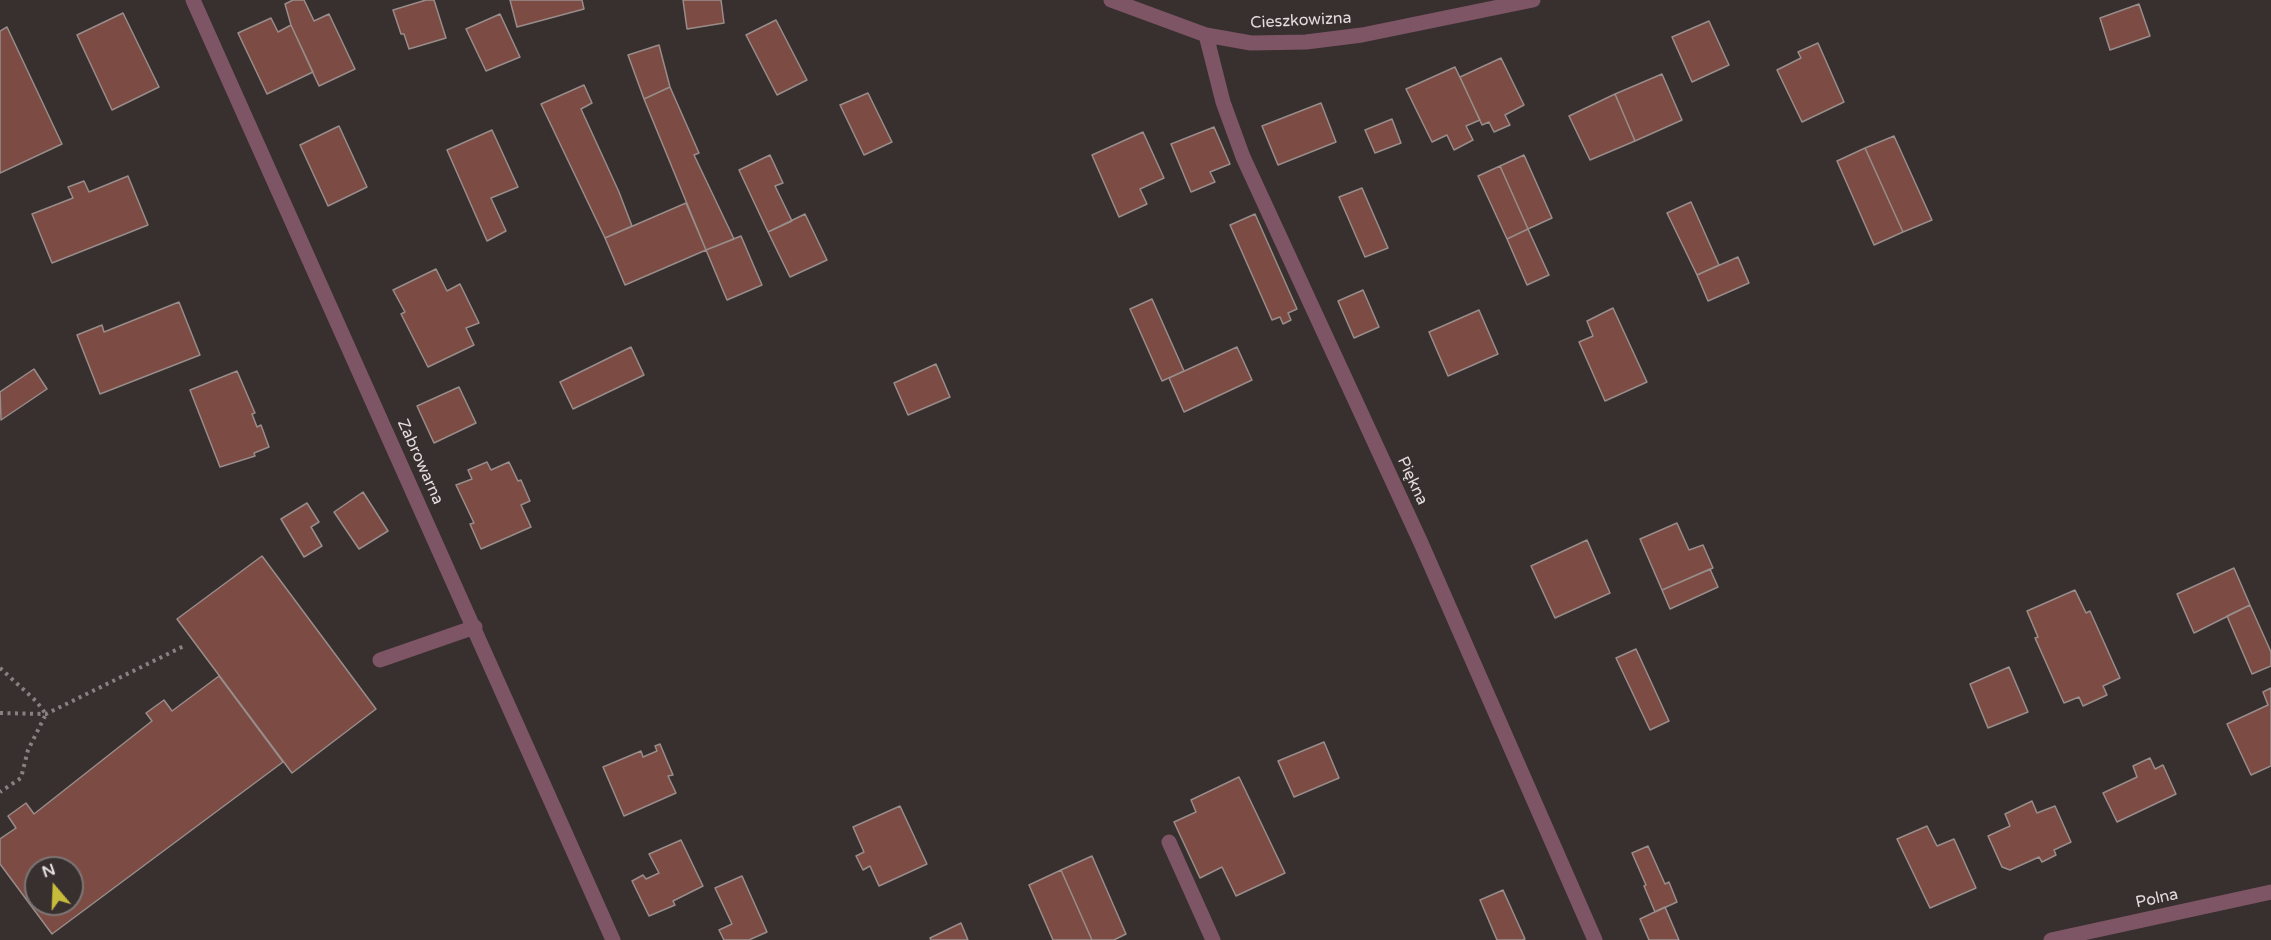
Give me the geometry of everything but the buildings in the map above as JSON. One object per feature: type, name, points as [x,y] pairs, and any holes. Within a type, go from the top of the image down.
[{"type":"street","name":"Zabrowarna","points":[[193,0],[613,940]]},
{"type":"street","name":"Cieszkowizna","points":[[1111,0],[1206,35],[1251,44],[1306,42],[1362,35],[1533,0]]},
{"type":"street","name":"Piękna","points":[[1206,35],[1223,102],[1243,156],[1421,543],[1595,940]]},
{"type":"street","points":[[380,660],[475,627]]},
{"type":"street","points":[[1169,842],[1213,940]]},
{"type":"street","name":"Polna","points":[[2051,940],[2271,892]]},
{"type":"path","points":[[0,713],[46,714],[184,646]]},
{"type":"path","points":[[0,668],[36,701],[46,714]]},
{"type":"path","points":[[0,792],[21,778],[28,750],[46,714]]}]
